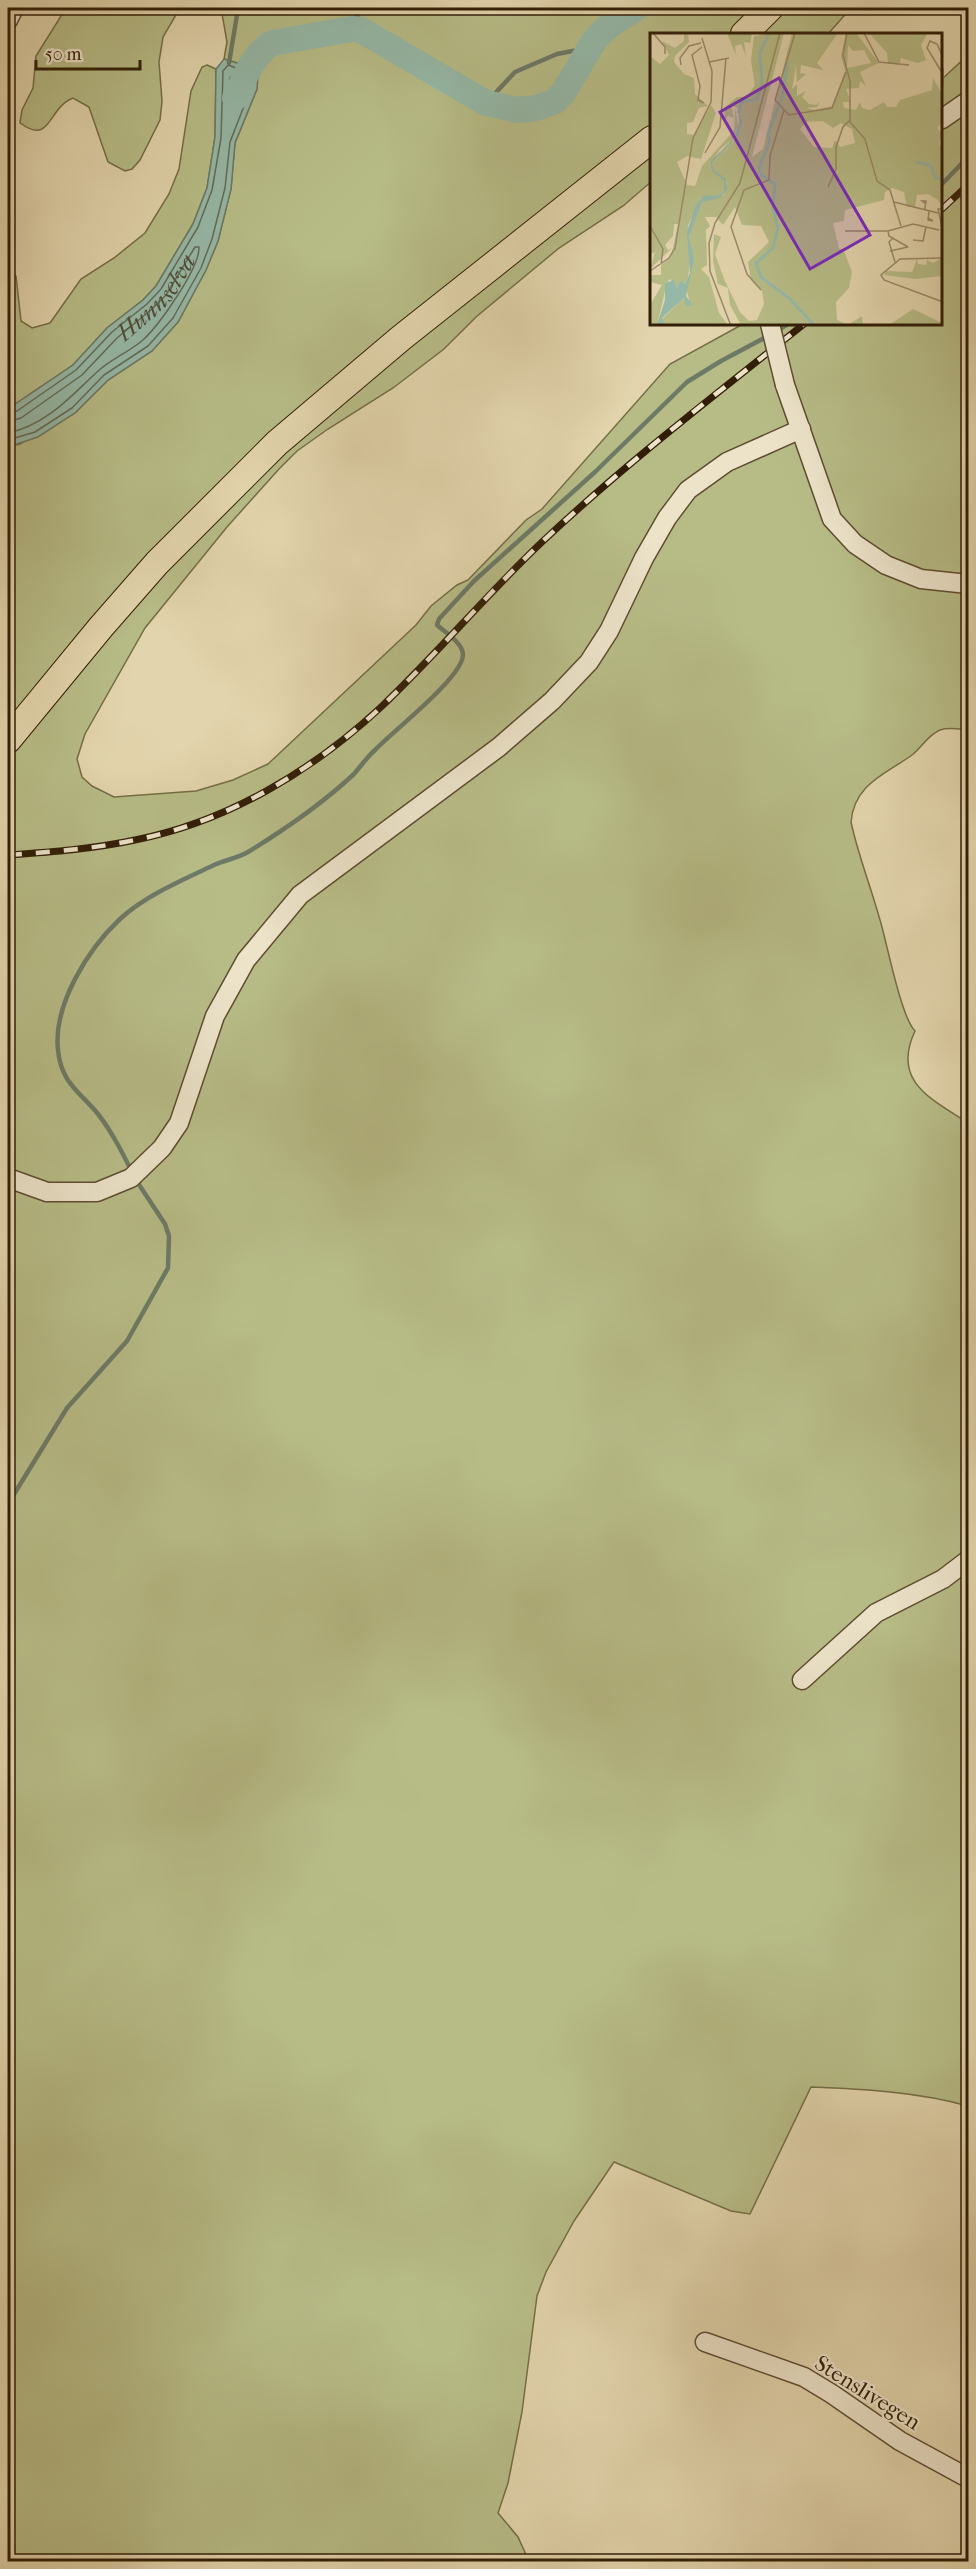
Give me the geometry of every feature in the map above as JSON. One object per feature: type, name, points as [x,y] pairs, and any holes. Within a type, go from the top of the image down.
[{"type":"highway","points":[[745,33],[770,8]]},
{"type":"highway","points":[[763,33],[788,8]]},
{"type":"highway","points":[[8,720],[116,590],[177,522],[248,451],[426,300],[577,185],[650,124]]},
{"type":"highway","points":[[8,740],[157,563],[277,443],[392,345],[650,141]]},
{"type":"street","points":[[8,20],[14,8]]},
{"type":"street","points":[[943,119],[969,101]]},
{"type":"street","points":[[770,326],[785,385],[832,519],[855,544],[886,565],[921,579],[969,584]]},
{"type":"street","points":[[8,1178],[47,1192],[98,1192],[130,1178],[162,1148],[179,1123],[215,1016],[246,960],[300,895],[499,747],[552,701],[589,662],[609,632],[644,558],[667,518],[688,490],[727,462],[801,429]]},
{"type":"street","points":[[802,1680],[876,1613],[943,1579],[969,1560]]},
{"type":"street","name":"Stenslivegen","points":[[705,2342],[804,2378],[832,2394],[894,2438],[969,2478]]},
{"type":"green space","points":[[66,8],[180,8],[163,37],[159,62],[162,101],[160,120],[140,160],[132,169],[125,171],[108,162],[89,107],[73,98],[58,109],[44,128],[30,129],[20,123],[22,110],[33,88],[36,56]]},
{"type":"green space","points":[[221,8],[851,8],[829,33],[650,33],[650,183],[623,206],[559,248],[476,317],[444,349],[393,388],[297,451],[227,527],[145,628],[85,734],[77,759],[82,777],[92,786],[114,797],[196,791],[233,780],[268,764],[416,625],[431,606],[457,585],[468,580],[526,520],[542,509],[670,364],[739,326],[943,326],[943,78],[968,55],[968,730],[954,728],[940,730],[912,755],[873,781],[858,798],[851,822],[900,996],[915,1031],[909,1049],[908,1064],[912,1076],[929,1097],[968,1123],[968,2106],[910,2094],[811,2087],[750,2214],[731,2211],[614,2162],[574,2221],[546,2272],[537,2296],[522,2412],[508,2483],[498,2513],[518,2537],[529,2561],[8,2562],[8,447],[20,444],[75,413],[108,380],[152,351],[178,322],[206,270],[218,241],[231,189],[235,143],[257,89],[258,73],[250,67],[224,59],[227,42]]},
{"type":"green space","points":[[207,65],[216,69],[215,137],[207,188],[193,224],[156,286],[143,300],[107,328],[73,365],[8,409],[8,268],[16,276],[21,321],[32,328],[50,323],[81,279],[114,258],[145,233],[169,194],[179,169],[191,91],[202,67]]},
{"type":"water","points":[[224,59],[250,67],[258,73],[257,89],[235,143],[231,189],[218,241],[206,270],[178,322],[152,351],[108,380],[75,413],[38,437],[8,447],[8,409],[73,365],[107,328],[143,300],[156,286],[193,224],[207,188],[215,137],[216,69]]},
{"type":"waterway","name":"Hunnselva","points":[[229,63],[240,8]]},
{"type":"waterway","name":"Hunnselva","points":[[352,8],[355,9],[361,30]]},
{"type":"waterway","name":"Hunnselva","points":[[235,98],[254,61],[272,43],[352,29],[361,30],[486,103],[517,110],[536,108],[554,102],[563,93],[596,38],[610,25],[636,8]]},
{"type":"waterway","points":[[486,103],[515,72],[557,54],[588,48]]},
{"type":"waterway","points":[[943,183],[968,157]]},
{"type":"waterway","points":[[775,332],[785,326]]},
{"type":"waterway","points":[[132,1172],[103,1121],[67,1079],[58,1050],[61,1015],[67,997],[75,979],[96,946],[130,910],[190,876],[248,852],[303,816],[354,774],[372,753],[439,690],[460,665],[463,655],[460,646],[437,625],[439,619],[474,581],[595,472],[687,382],[768,336]]},
{"type":"waterway","points":[[8,1504],[67,1408],[127,1341],[168,1268],[169,1236],[165,1224],[136,1180]]},
{"type":"railway","points":[[943,208],[968,185]]},
{"type":"railway","points":[[8,855],[103,846],[169,832],[235,807],[297,773],[326,753],[380,708],[521,562],[573,513],[671,430],[801,326]]}]
